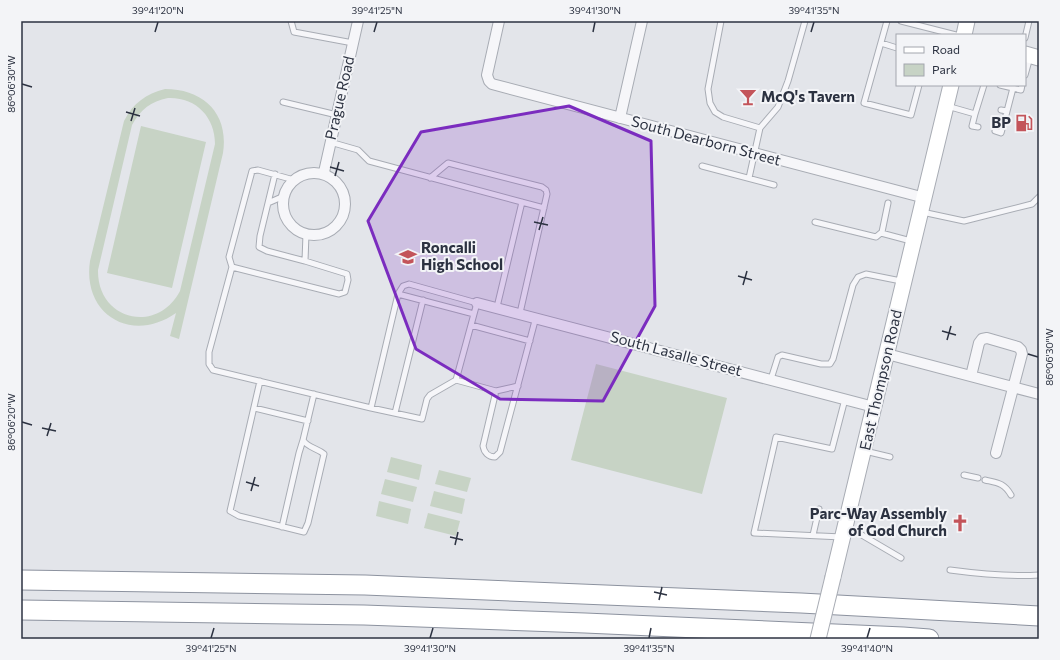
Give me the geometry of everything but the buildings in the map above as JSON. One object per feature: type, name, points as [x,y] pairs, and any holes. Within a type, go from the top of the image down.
[{"type":"highway","points":[[21,580],[365,586],[800,603],[1039,616]]},
{"type":"highway","points":[[21,610],[364,615],[895,636],[928,639]]},
{"type":"main road","points":[[964,34],[967,21]]},
{"type":"main road","name":"East Thompson Road","points":[[818,639],[951,86]]},
{"type":"street","name":"Prague Road","points":[[326,175],[324,172],[330,142],[358,21]]},
{"type":"street","name":"South Dearborn Street","points":[[500,21],[487,75],[489,81],[496,85],[755,154],[923,205]]},
{"type":"street","points":[[620,118],[642,21]]},
{"type":"street","points":[[318,173],[326,175],[334,180],[342,191],[345,205],[344,214],[340,222],[333,229],[316,235],[306,234],[290,224],[285,216],[283,206],[284,196],[288,187],[301,175],[318,173]]},
{"type":"street","name":"South Lasalle Street","points":[[477,303],[536,317],[874,407]]},
{"type":"street","points":[[970,376],[980,340],[984,338],[993,340],[1018,347],[1021,350],[1022,354],[996,454]]},
{"type":"street","points":[[887,354],[1039,394]]},
{"type":"lane","points":[[721,21],[708,89],[710,103],[715,112],[723,117],[760,128]]},
{"type":"lane","points":[[749,178],[760,128],[778,107],[788,81],[805,21]]},
{"type":"lane","points":[[887,21],[864,103],[911,115],[919,86]]},
{"type":"lane","points":[[901,21],[927,28],[932,32],[948,34]]},
{"type":"lane","points":[[927,28],[928,21]]},
{"type":"lane","points":[[1026,34],[1029,21]]},
{"type":"lane","points":[[292,22],[294,32],[353,43]]},
{"type":"lane","points":[[881,43],[896,48]]},
{"type":"lane","points":[[1026,72],[1031,56]]},
{"type":"lane","points":[[978,127],[972,126],[974,115],[980,105],[984,86]]},
{"type":"lane","points":[[1004,86],[1021,90],[1022,86]]},
{"type":"lane","points":[[1001,110],[1006,113],[1013,88]]},
{"type":"lane","points":[[283,102],[337,115]]},
{"type":"lane","points":[[945,113],[974,115],[980,119]]},
{"type":"lane","points":[[996,131],[1001,133],[1004,123],[997,123]]},
{"type":"lane","points":[[330,142],[358,150],[369,161],[544,208]]},
{"type":"lane","points":[[430,178],[448,163],[542,187],[546,190],[547,194],[520,313]]},
{"type":"lane","points":[[702,166],[774,185]]},
{"type":"lane","points":[[294,180],[258,170],[252,171],[229,257],[232,267],[209,352],[209,364],[213,370],[371,408],[422,419],[427,399],[430,395],[456,380],[477,303],[409,284],[403,286],[398,294],[371,408]]},
{"type":"lane","points":[[232,267],[339,294],[345,292],[348,280],[347,274],[267,251],[259,247],[260,236],[275,174]]},
{"type":"lane","points":[[268,203],[284,196]]},
{"type":"lane","points":[[923,205],[964,221],[1032,204],[1039,197]]},
{"type":"lane","points":[[497,307],[522,202]]},
{"type":"lane","points":[[815,222],[876,237],[881,233],[888,203]]},
{"type":"lane","points":[[881,233],[914,242]]},
{"type":"lane","points":[[306,234],[306,261]]},
{"type":"lane","points":[[771,379],[778,357],[782,354],[822,364],[830,364],[833,359],[853,285],[858,276],[866,274],[904,282]]},
{"type":"lane","points":[[398,294],[474,314]]},
{"type":"lane","points":[[395,413],[423,300]]},
{"type":"lane","points":[[496,391],[483,446],[484,451],[492,456],[495,456],[500,452],[536,317]]},
{"type":"lane","points":[[471,325],[530,341]]},
{"type":"lane","points":[[456,380],[496,391],[518,386]]},
{"type":"lane","points":[[260,381],[230,511],[239,516],[304,532],[308,523],[324,454],[318,449],[306,445],[303,440]]},
{"type":"lane","points":[[282,527],[314,394]]},
{"type":"lane","points":[[844,399],[832,449],[776,437],[754,533],[813,535],[855,531],[901,558]]},
{"type":"lane","points":[[254,408],[308,421]]},
{"type":"lane","points":[[864,450],[890,457]]},
{"type":"lane","points":[[964,475],[978,478]]},
{"type":"lane","points":[[985,480],[1002,484],[1011,495]]},
{"type":"lane","points":[[813,535],[818,510]]},
{"type":"lane","points":[[950,570],[977,574],[1016,576],[1039,575]]},
{"type":"highlighted area","points":[[569,106],[651,141],[655,306],[603,401],[500,399],[416,349],[368,221],[421,132]]},
{"type":"green space","points":[[165,89],[179,90],[191,94],[202,99],[211,106],[218,116],[224,139],[223,153],[179,339],[170,336],[176,313],[159,322],[143,326],[127,324],[114,319],[102,309],[94,296],[90,280],[90,261],[124,121],[136,104],[141,100]],"holes":[[[168,98],[178,99],[195,105],[208,117],[212,125],[215,144],[180,291],[170,305],[157,313],[144,317],[130,316],[117,310],[107,301],[100,287],[98,270],[132,125],[142,111],[156,101]]]},
{"type":"green space","points":[[141,126],[206,142],[172,288],[107,273]]},
{"type":"green space","points":[[596,364],[727,398],[702,494],[571,460]]},
{"type":"green space","points":[[391,457],[422,465],[419,480],[387,472]]},
{"type":"green space","points":[[439,470],[471,478],[467,492],[435,484]]},
{"type":"green space","points":[[385,479],[417,487],[413,502],[381,494]]},
{"type":"green space","points":[[434,491],[465,499],[462,514],[430,506]]},
{"type":"green space","points":[[379,501],[411,509],[408,524],[376,516]]},
{"type":"green space","points":[[428,513],[460,521],[456,536],[424,528]]},
{"type":"place","name":"McQ's Tavern","points":[[748,97]]},
{"type":"place","name":"BP","points":[[1024,123]]},
{"type":"place","name":"Roncalli High School","points":[[408,257]]},
{"type":"place","name":"Parc-Way Assembly of God Church","points":[[960,523]]}]
